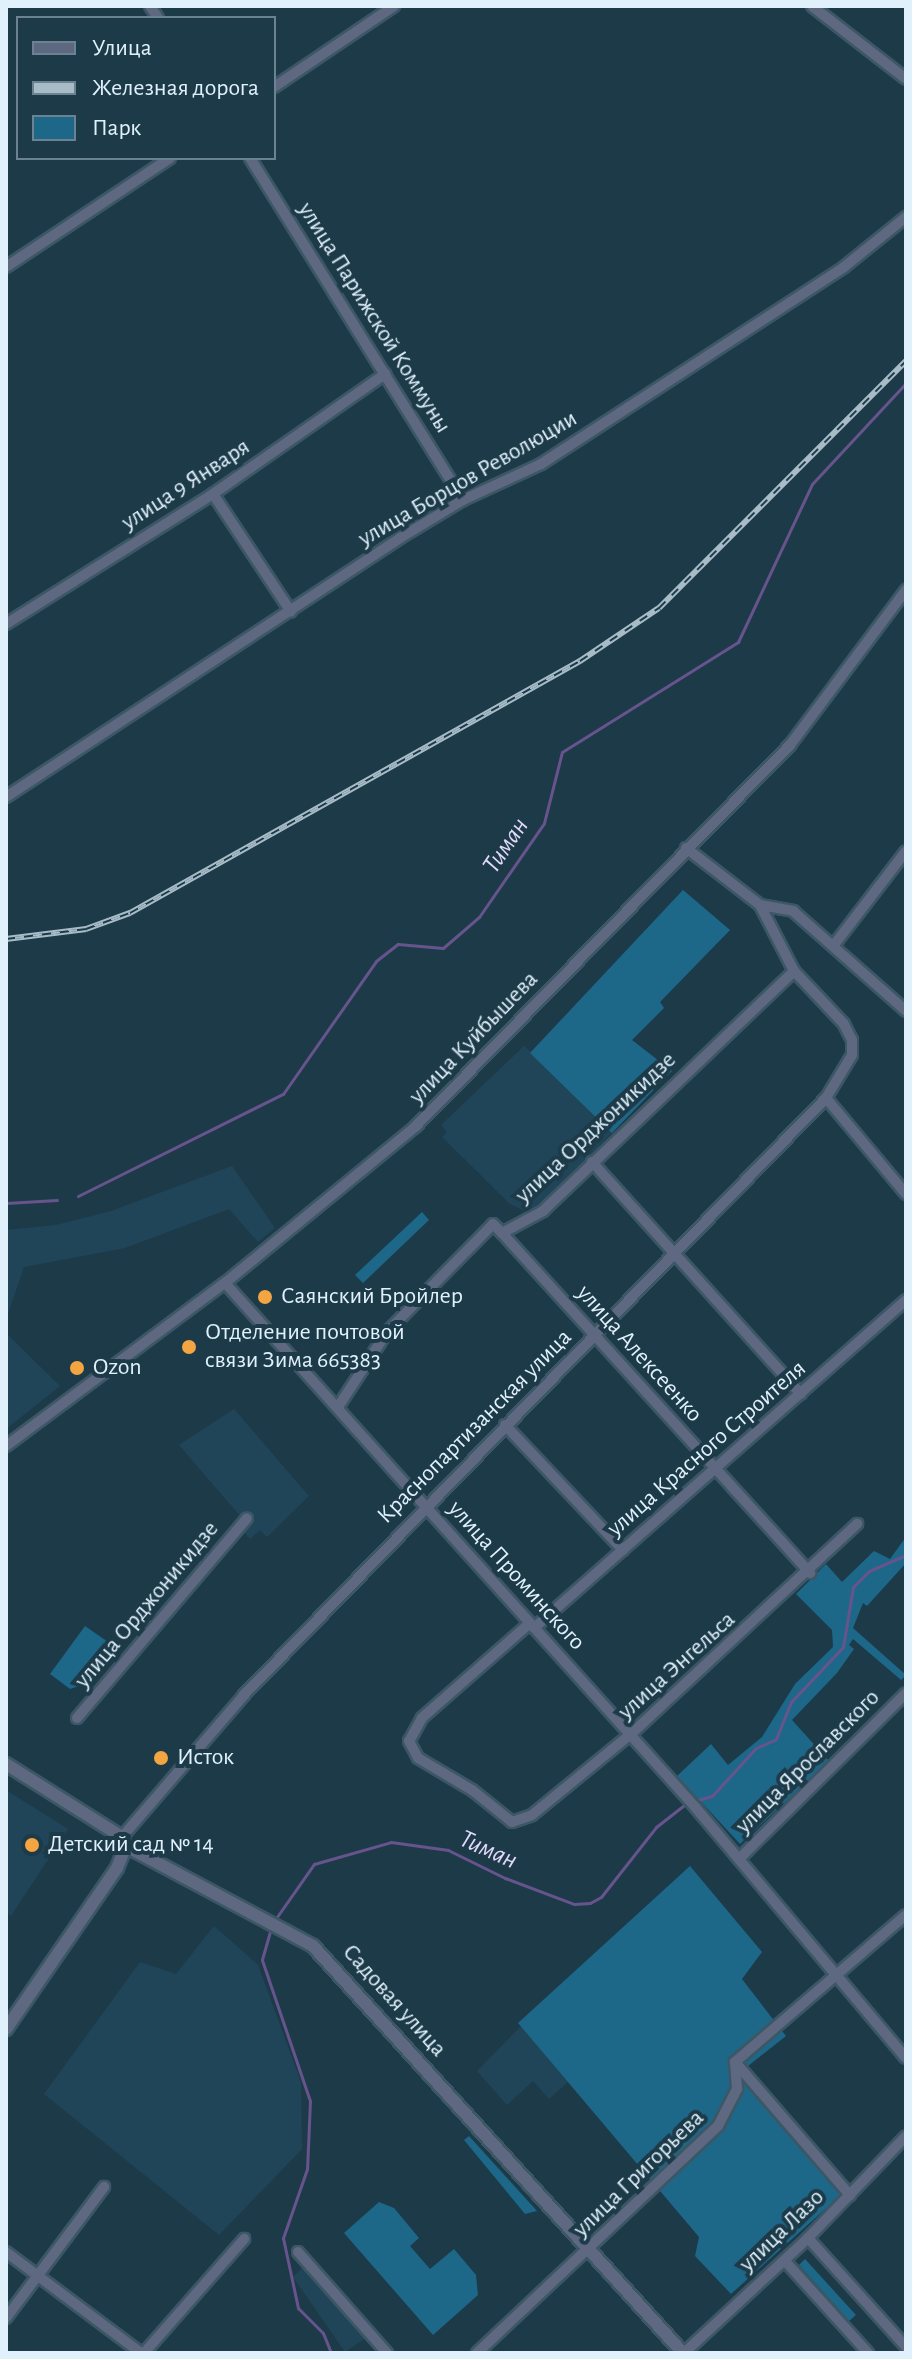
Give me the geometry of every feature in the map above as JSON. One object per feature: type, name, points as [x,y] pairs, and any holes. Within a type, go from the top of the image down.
[{"type":"street","points":[[276,86],[394,6]]},
{"type":"street","points":[[812,6],[906,79]]},
{"type":"street","points":[[6,267],[167,160]]},
{"type":"street","name":"улица Парижской Коммуны","points":[[251,160],[463,500]]},
{"type":"street","name":"улица Борцов Революции","points":[[6,797],[463,500],[541,464],[844,267],[906,217]]},
{"type":"street","name":"улица 9 Января","points":[[6,624],[213,494],[385,374]]},
{"type":"street","points":[[213,494],[291,612]]},
{"type":"street","name":"улица Куйбышева","points":[[6,1446],[225,1283],[416,1126],[790,745],[906,590]]},
{"type":"street","points":[[686,848],[760,905],[794,971]]},
{"type":"street","points":[[834,945],[906,851]]},
{"type":"street","points":[[760,905],[793,911],[906,1011]]},
{"type":"street","name":"Краснопартизанская улица","points":[[6,2029],[117,1868],[124,1842],[244,1695],[826,1098],[854,1046],[844,1024],[794,971]]},
{"type":"street","name":"улица Орджоникидзе","points":[[338,1407],[387,1332],[493,1224],[502,1233],[543,1211],[794,971]]},
{"type":"street","points":[[826,1098],[906,1194]]},
{"type":"street","points":[[592,1162],[678,1252],[801,1394]]},
{"type":"street","name":"улица Алексеенко","points":[[502,1233],[810,1573]]},
{"type":"street","name":"улица Проминского","points":[[225,1283],[631,1734],[739,1859]]},
{"type":"street","name":"улица Красного Строителя","points":[[512,1822],[472,1790],[418,1758],[409,1741],[413,1728],[717,1470],[906,1300]]},
{"type":"street","points":[[505,1425],[623,1550]]},
{"type":"street","name":"улица Орджоникидзе","points":[[77,1718],[247,1518]]},
{"type":"street","name":"улица Энгельса","points":[[512,1822],[532,1815],[631,1734],[810,1573],[857,1524]]},
{"type":"street","name":"улица Ярославского","points":[[739,1859],[906,1693]]},
{"type":"street","name":"Садовая улица","points":[[6,1764],[124,1842],[255,1918],[313,1946],[684,2353]]},
{"type":"street","points":[[739,1859],[906,2058]]},
{"type":"street","points":[[850,2195],[735,2062],[906,1915]]},
{"type":"street","name":"улица Григорьева","points":[[477,2353],[590,2250],[718,2126],[737,2089],[735,2062]]},
{"type":"street","name":"улица Лазо","points":[[684,2353],[785,2261],[906,2136]]},
{"type":"street","points":[[6,2318],[104,2187]]},
{"type":"street","points":[[808,2238],[906,2347]]},
{"type":"street","points":[[6,2252],[142,2353],[244,2239]]},
{"type":"street","points":[[298,2252],[387,2353]]},
{"type":"street","points":[[785,2261],[868,2353]]},
{"type":"shaded area","points":[[683,890],[730,930],[660,1002],[664,1008],[632,1040],[672,1071],[539,1208],[525,1211],[510,1204],[442,1137],[447,1132],[441,1125],[524,1046],[531,1052]]},
{"type":"shaded area","points":[[232,1166],[275,1228],[258,1242],[229,1209],[125,1248],[24,1267],[6,1320],[6,1230],[56,1225],[111,1211]]},
{"type":"shaded area","points":[[6,1333],[60,1386],[6,1429]]},
{"type":"shaded area","points":[[234,1409],[309,1496],[267,1537],[260,1530],[250,1539],[243,1531],[248,1525],[179,1445]]},
{"type":"shaded area","name":"Детский сад № 14","points":[[6,1790],[68,1829],[11,1916],[6,1912]]},
{"type":"shaded area","points":[[214,1926],[258,1965],[301,2082],[302,2149],[219,2235],[44,2094],[140,1962],[176,1974]]},
{"type":"shaded area","points":[[521,2026],[568,2082],[549,2099],[533,2081],[507,2105],[477,2071]]},
{"type":"shaded area","points":[[304,2266],[367,2337],[345,2352],[293,2277]]},
{"type":"green space","points":[[683,890],[730,930],[660,1002],[664,1008],[632,1040],[672,1071],[612,1133],[530,1053]]},
{"type":"green space","points":[[422,1212],[429,1220],[363,1283],[355,1275]]},
{"type":"green space","points":[[906,1537],[906,1563],[867,1606],[863,1603],[853,1628],[906,1675],[901,1680],[853,1639],[849,1645],[854,1649],[837,1673],[792,1720],[829,1761],[740,1844],[677,1776],[711,1744],[728,1765],[762,1737],[795,1684],[833,1647],[832,1630],[796,1594],[826,1564],[842,1582],[874,1551],[890,1559]]},
{"type":"green space","points":[[85,1626],[114,1646],[82,1685],[70,1689],[50,1674]]},
{"type":"green space","points":[[690,1866],[762,1952],[742,1979],[786,2036],[748,2066],[842,2175],[834,2184],[842,2194],[731,2294],[695,2256],[699,2237],[518,2023]]},
{"type":"green space","points":[[469,2136],[537,2211],[525,2214],[464,2140]]},
{"type":"green space","points":[[379,2202],[394,2208],[419,2238],[410,2246],[430,2269],[454,2249],[476,2275],[478,2295],[433,2335],[344,2233]]},
{"type":"green space","points":[[805,2259],[856,2315],[849,2321],[799,2265]]},
{"type":"waterway","name":"Тиман","points":[[78,1196],[283,1094],[376,961],[398,944],[443,948],[479,917],[544,823],[562,752],[738,642],[812,484],[906,383]]},
{"type":"waterway","points":[[6,1203],[57,1200]]},
{"type":"waterway","name":"Тиман","points":[[694,1801],[712,1796],[756,1748],[776,1739],[791,1702],[843,1647],[853,1587],[869,1571],[906,1555]]},
{"type":"waterway","name":"Тиман","points":[[274,1921],[314,1864],[391,1842],[448,1850],[505,1878],[574,1904],[590,1903],[601,1897],[656,1827],[687,1803]]},
{"type":"waterway","name":"Тиман","points":[[271,1928],[262,1960],[310,2101],[307,2169],[283,2238],[298,2308],[323,2333],[331,2353]]},
{"type":"railway","points":[[6,939],[86,929],[130,913],[580,661],[659,608],[906,361]]},
{"type":"place","name":"Саянский Бройлер","points":[[265,1297]]},
{"type":"place","name":"Отделение почтовой связи Зима 665383","points":[[189,1347]]},
{"type":"place","name":"Ozon","points":[[77,1368]]},
{"type":"place","name":"Исток","points":[[161,1758]]},
{"type":"place","name":"Детский сад № 14","points":[[32,1845]]}]
